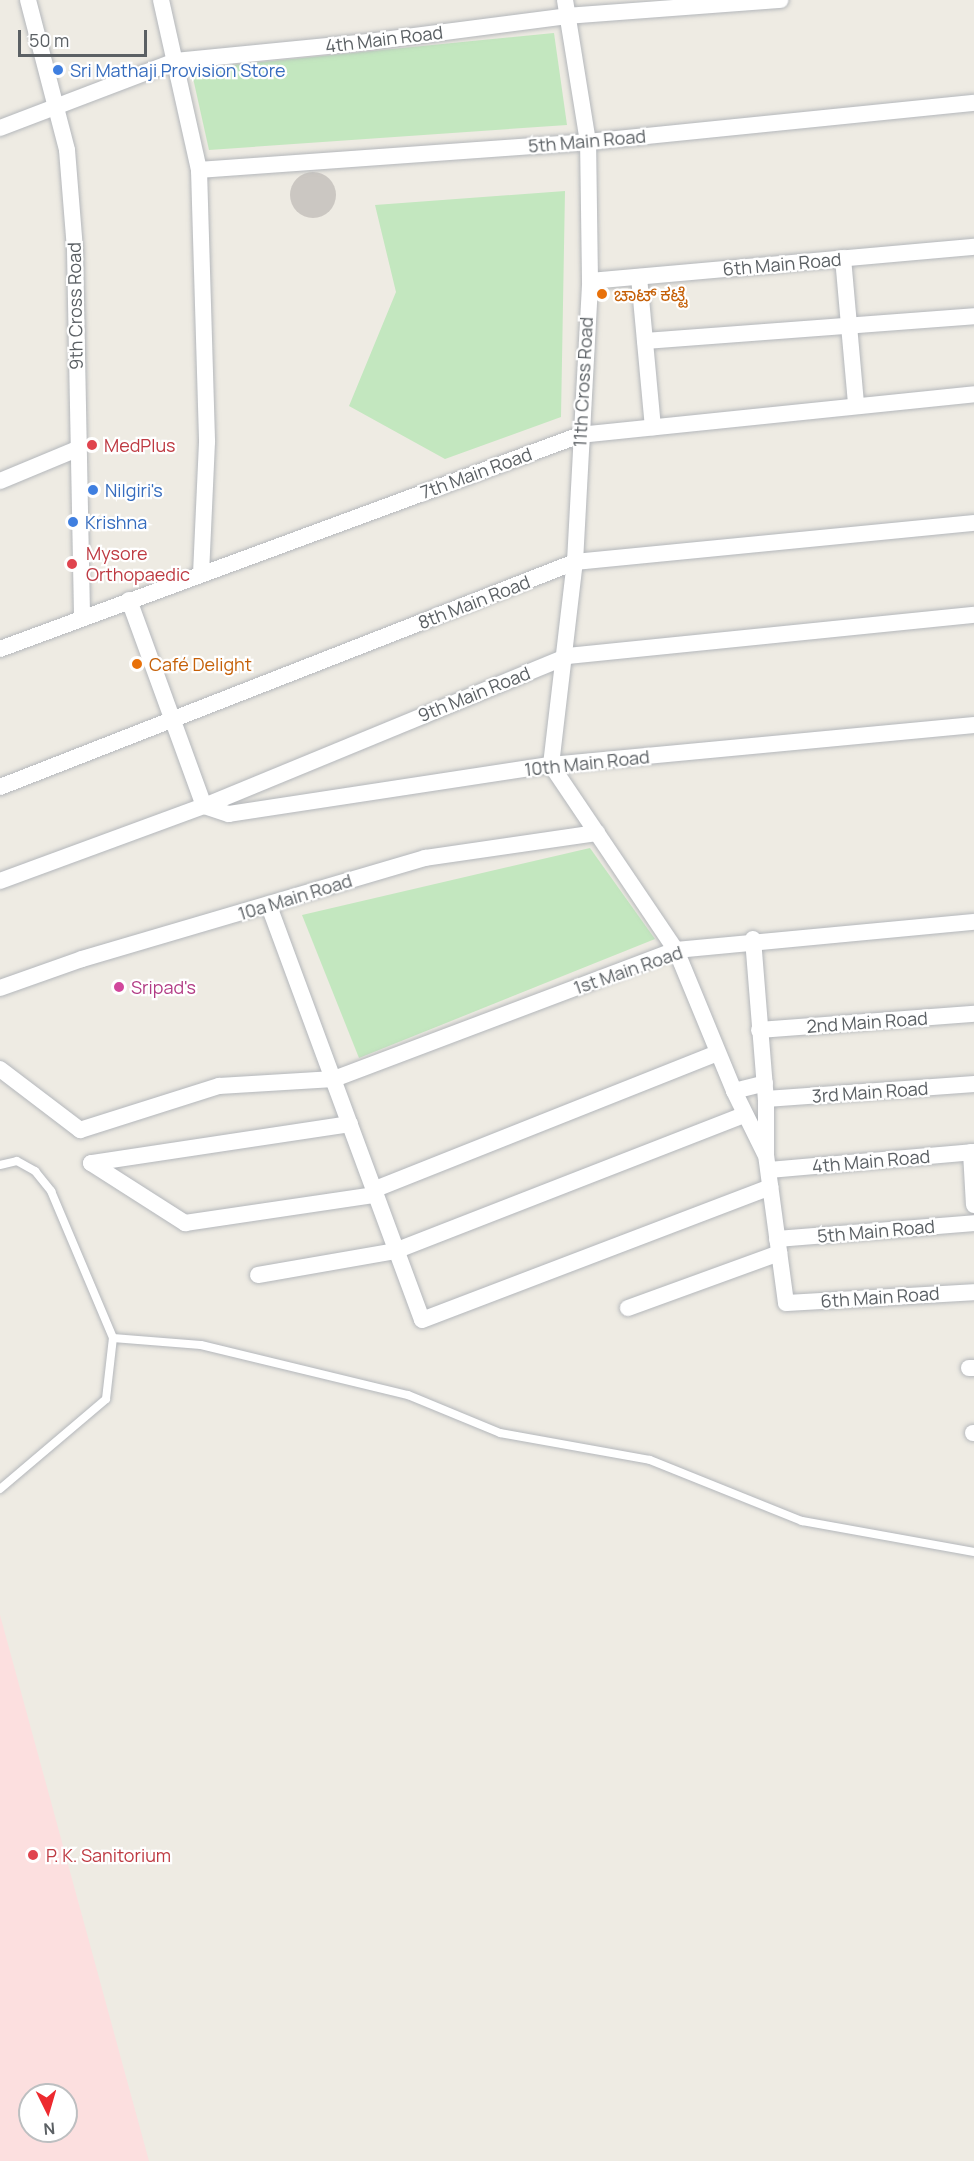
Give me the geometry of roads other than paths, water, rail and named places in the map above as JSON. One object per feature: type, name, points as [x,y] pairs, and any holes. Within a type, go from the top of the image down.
[{"type":"street","name":"9th Cross Road","points":[[28,0],[52,104],[67,150],[75,250],[82,618]]},
{"type":"street","points":[[161,0],[199,170],[207,442],[201,573]]},
{"type":"street","name":"4th Main Road","points":[[0,128],[52,104],[175,61],[368,42],[566,8],[780,0]]},
{"type":"street","name":"11th Cross Road","points":[[551,765],[568,656],[575,562],[579,435],[590,281],[588,142],[566,8]]},
{"type":"street","name":"5th Main Road","points":[[199,170],[588,142],[974,103]]},
{"type":"street","name":"6th Main Road","points":[[590,281],[974,247]]},
{"type":"street","points":[[843,258],[856,405]]},
{"type":"street","points":[[639,277],[653,427]]},
{"type":"street","points":[[645,341],[849,323],[974,316]]},
{"type":"street","name":"7th Main Road","points":[[0,649],[579,435],[974,394]]},
{"type":"street","points":[[0,481],[77,449]]},
{"type":"street","name":"8th Main Road","points":[[0,787],[575,562],[974,523]]},
{"type":"street","points":[[129,600],[204,806]]},
{"type":"street","name":"9th Main Road","points":[[0,881],[204,806],[568,656],[974,615]]},
{"type":"street","name":"10th Main Road","points":[[204,806],[229,814],[551,765],[974,725]]},
{"type":"street","points":[[551,765],[676,950],[717,1053],[767,1162]]},
{"type":"street","name":"10a Main Road","points":[[0,988],[425,858],[597,833]]},
{"type":"street","points":[[268,906],[422,1320],[770,1187]]},
{"type":"street","name":"1st Main Road","points":[[0,1069],[80,1130],[219,1086],[333,1079],[676,950],[753,939],[974,922]]},
{"type":"street","points":[[753,939],[766,1091],[767,1162],[778,1246]]},
{"type":"street","name":"2nd Main Road","points":[[759,1030],[974,1014]]},
{"type":"street","points":[[350,1124],[91,1163],[185,1223],[374,1192],[717,1053]]},
{"type":"street","name":"3rd Main Road","points":[[734,1091],[974,1084]]},
{"type":"street","points":[[258,1275],[395,1251],[744,1115]]},
{"type":"street","name":"4th Main Road","points":[[767,1162],[972,1152]]},
{"type":"street","points":[[972,1152],[974,1205]]},
{"type":"street","name":"5th Main Road","points":[[628,1308],[778,1246],[974,1223]]},
{"type":"street","name":"6th Main Road","points":[[778,1246],[786,1303],[974,1292]]},
{"type":"lane","points":[[0,1165],[17,1161],[35,1171],[51,1191],[113,1338],[106,1399],[0,1489]]},
{"type":"lane","points":[[113,1338],[201,1345],[408,1395],[500,1433],[650,1460],[802,1521],[974,1552]]},
{"type":"place","name":"Sri Mathaji Provision Store","points":[[58,70]]},
{"type":"place","name":"ಚಾಟ್ ಕಟ್ಟೆ","points":[[602,294]]},
{"type":"place","name":"MedPlus","points":[[92,445]]},
{"type":"place","name":"Nilgiri's","points":[[93,490]]},
{"type":"place","name":"Krishna","points":[[73,522]]},
{"type":"place","name":"Mysore Orthopaedic","points":[[72,564]]},
{"type":"place","name":"Café Delight","points":[[137,664]]},
{"type":"place","name":"Sripad's","points":[[119,987]]},
{"type":"place","name":"P. K. Sanitorium","points":[[33,1855]]}]
